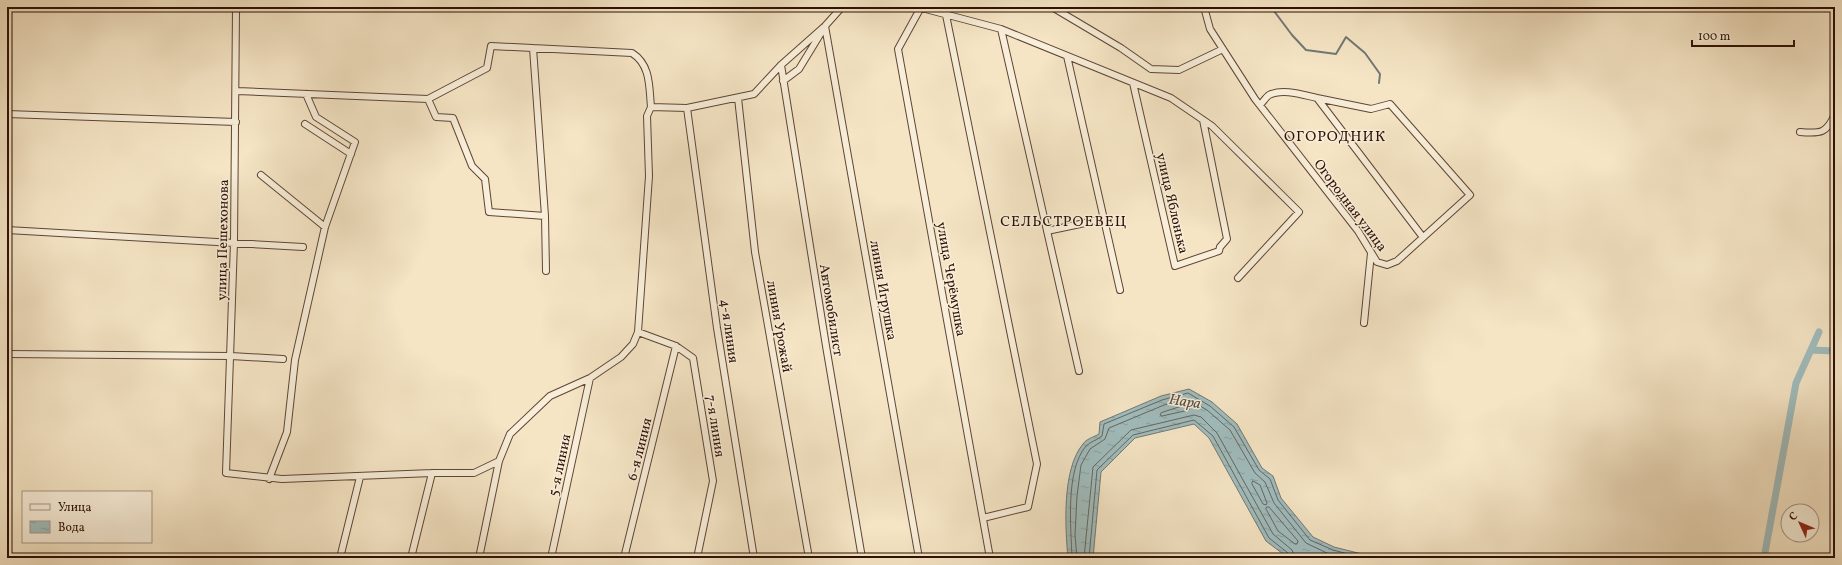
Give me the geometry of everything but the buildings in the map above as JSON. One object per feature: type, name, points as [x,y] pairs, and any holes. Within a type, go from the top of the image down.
[{"type":"street","name":"улица Пешехонова","points":[[236,7],[237,91],[234,242],[226,473],[269,479]]},
{"type":"street","points":[[783,80],[799,69],[826,26],[842,7]]},
{"type":"street","points":[[1052,7],[1122,48],[1150,69],[1179,70],[1222,49]]},
{"type":"street","name":"Огородная улица","points":[[1204,7],[1210,29],[1222,49],[1260,105],[1358,232],[1377,262],[1387,265],[1397,261],[1422,236],[1470,195],[1390,104],[1371,109],[1317,98]]},
{"type":"street","points":[[919,8],[1000,29],[1171,98],[1212,126],[1299,212],[1238,278]]},
{"type":"street","name":"улица Черёмушка","points":[[919,8],[898,49],[990,558]]},
{"type":"street","points":[[946,15],[1037,464],[1028,507],[983,518]]},
{"type":"street","points":[[651,107],[687,108],[754,94],[781,66],[826,26]]},
{"type":"street","name":"линия Игрушка","points":[[826,26],[919,558]]},
{"type":"street","points":[[1000,29],[1079,371]]},
{"type":"street","points":[[237,91],[428,99],[488,68],[491,46],[632,53],[640,58],[647,71],[651,107],[647,116],[649,176],[638,332],[632,344],[621,357],[590,378],[550,396],[510,434],[499,461],[479,558]]},
{"type":"street","points":[[533,48],[545,216],[546,271]]},
{"type":"street","points":[[1067,56],[1120,290]]},
{"type":"street","name":"Автомобилист","points":[[781,66],[824,338],[862,558]]},
{"type":"street","name":"улица Яблонька","points":[[1133,83],[1175,266],[1219,251],[1220,247],[1227,239],[1203,120]]},
{"type":"street","points":[[1260,105],[1268,96],[1281,92],[1290,92],[1317,98],[1422,236]]},
{"type":"street","points":[[306,94],[316,117],[355,142],[324,227],[295,360],[287,432],[269,479],[360,477],[432,473],[474,473],[499,461]]},
{"type":"street","name":"линия Урожай","points":[[738,98],[755,252],[809,558]]},
{"type":"street","points":[[428,99],[436,117],[453,118],[472,166],[485,179],[489,212],[545,216]]},
{"type":"street","name":"4-я линия","points":[[687,108],[717,328],[754,558]]},
{"type":"street","points":[[7,114],[236,122]]},
{"type":"street","points":[[1800,132],[1817,134],[1829,127],[1835,114]]},
{"type":"street","points":[[305,124],[351,154]]},
{"type":"street","points":[[260,175],[324,227]]},
{"type":"street","points":[[1047,231],[1104,219]]},
{"type":"street","points":[[7,230],[303,247]]},
{"type":"street","points":[[1364,323],[1371,253]]},
{"type":"street","name":"7-я линия","points":[[638,332],[676,346],[693,358],[713,481],[697,558]]},
{"type":"street","name":"6-я линия","points":[[624,558],[676,346]]},
{"type":"street","points":[[7,354],[231,356],[283,359]]},
{"type":"street","name":"5-я линия","points":[[551,558],[590,378]]},
{"type":"street","points":[[411,558],[432,473]]},
{"type":"street","points":[[340,558],[360,477]]},
{"type":"water","name":"Нара","points":[[1189,389],[1212,402],[1237,424],[1262,468],[1273,476],[1281,498],[1313,537],[1334,547],[1378,558],[1287,557],[1266,541],[1209,438],[1194,424],[1135,438],[1101,472],[1093,558],[1068,558],[1066,498],[1068,483],[1071,468],[1076,455],[1084,442],[1099,434],[1100,422],[1161,396]]},
{"type":"waterway","points":[[1271,7],[1292,35],[1306,50],[1336,54],[1346,37],[1365,53],[1380,74],[1379,83]]},
{"type":"waterway","points":[[1764,558],[1796,383],[1819,332]]},
{"type":"waterway","points":[[1811,350],[1835,351]]},
{"type":"district","name":"ОГОРОДНИК","points":[[1335,136]]},
{"type":"district","name":"СЕЛЬСТРОЕВЕЦ","points":[[1064,221]]}]
